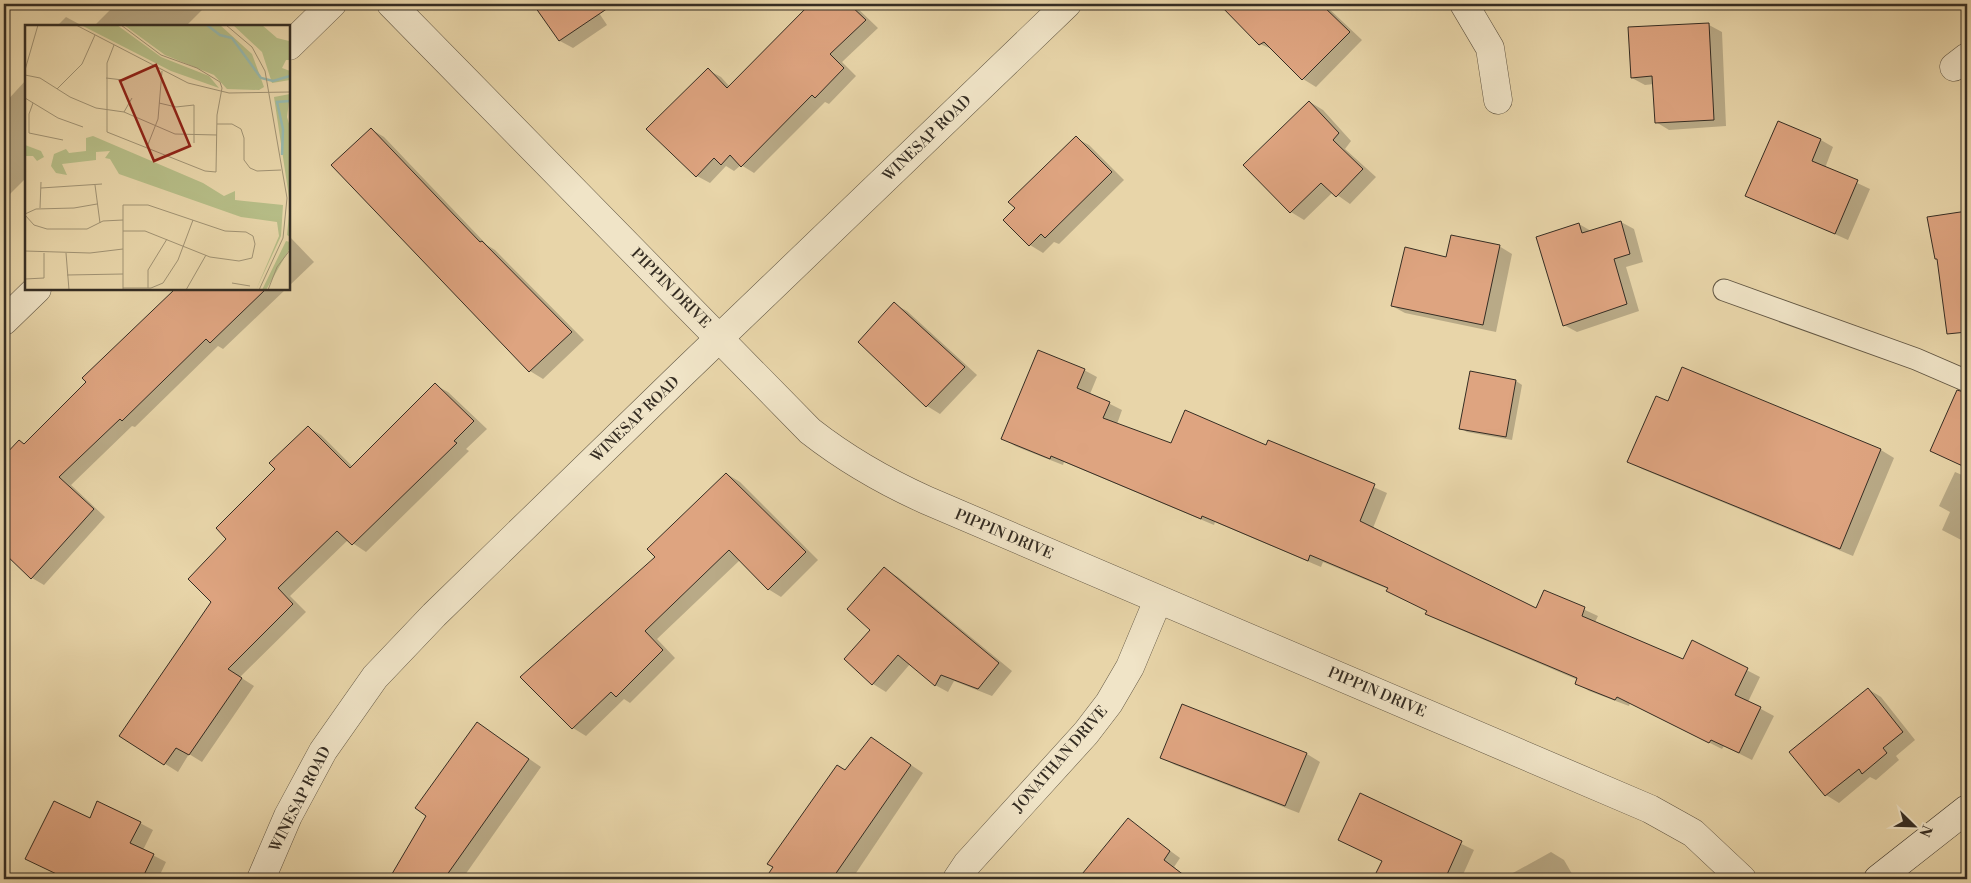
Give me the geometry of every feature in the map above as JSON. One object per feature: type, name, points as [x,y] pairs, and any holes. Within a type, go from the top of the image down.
[{"type":"street","points":[[290,45],[332,4]]},
{"type":"street","name":"PIPPIN DRIVE","points":[[391,4],[810,431],[842,457],[880,479],[1158,600],[1650,808],[1694,833],[1742,879]]},
{"type":"street","name":"WINESAP ROAD","points":[[262,879],[288,816],[323,751],[375,677],[434,615],[1067,4]]},
{"type":"street","points":[[1464,4],[1490,48],[1498,100]]},
{"type":"street","points":[[4,321],[36,290]]},
{"type":"street","name":"JONATHAN DRIVE","points":[[957,879],[967,864],[1086,733],[1109,703],[1130,667],[1158,600]]},
{"type":"street","points":[[1878,879],[1967,809]]},
{"type":"lane","points":[[1724,290],[1916,359],[1967,381]]},
{"type":"building","points":[[533,4],[614,4],[559,41]]},
{"type":"building","points":[[810,4],[849,4],[866,20],[830,54],[844,68],[815,98],[812,95],[741,167],[730,155],[721,165],[714,158],[696,177],[646,129],[708,68],[727,88]]},
{"type":"building","points":[[1219,4],[1321,4],[1350,32],[1302,80],[1264,42],[1259,45]]},
{"type":"building","points":[[1709,23],[1714,120],[1655,123],[1652,76],[1631,78],[1628,27]]},
{"type":"building","points":[[1309,101],[1339,133],[1333,140],[1363,169],[1336,197],[1321,183],[1290,213],[1243,165]]},
{"type":"building","points":[[1778,121],[1821,139],[1812,161],[1858,180],[1835,234],[1745,196]]},
{"type":"building","points":[[371,128],[480,242],[482,241],[572,332],[529,372],[331,165]]},
{"type":"building","points":[[1076,136],[1112,172],[1045,238],[1041,234],[1029,246],[1003,220],[1015,208],[1008,202]]},
{"type":"building","points":[[1967,211],[1967,332],[1947,334],[1937,259],[1935,259],[1927,217]]},
{"type":"building","points":[[1621,221],[1630,254],[1614,259],[1627,304],[1563,326],[1536,237],[1579,223],[1582,233]]},
{"type":"building","points":[[1451,235],[1500,245],[1483,325],[1391,306],[1405,247],[1446,257]]},
{"type":"building","points":[[174,290],[265,290],[210,343],[206,339],[122,421],[120,419],[59,477],[94,509],[31,579],[4,553],[4,456],[19,440],[24,444],[86,382],[82,378]]},
{"type":"building","points":[[894,302],[965,367],[926,407],[858,342]]},
{"type":"building","points":[[1038,350],[1085,369],[1077,388],[1110,402],[1103,418],[1171,443],[1185,410],[1266,445],[1268,440],[1375,484],[1360,521],[1536,608],[1544,590],[1585,607],[1582,616],[1683,659],[1692,640],[1748,668],[1735,695],[1761,707],[1739,753],[1711,740],[1709,743],[1617,697],[1615,700],[1575,684],[1577,678],[1425,614],[1427,611],[1386,591],[1388,588],[1310,555],[1308,561],[1202,516],[1201,519],[1051,456],[1050,459],[1001,439]]},
{"type":"building","points":[[1682,367],[1881,449],[1840,549],[1627,462],[1656,396],[1668,401]]},
{"type":"building","points":[[1470,371],[1516,380],[1506,437],[1459,429]]},
{"type":"building","points":[[435,383],[474,421],[454,441],[457,443],[352,545],[337,531],[278,588],[293,604],[228,669],[242,678],[189,755],[176,748],[164,765],[119,736],[211,602],[188,579],[226,539],[216,528],[275,469],[269,463],[308,426],[350,468]]},
{"type":"building","points":[[1957,390],[1967,393],[1967,468],[1930,451]]},
{"type":"building","points":[[726,473],[806,552],[768,590],[729,550],[645,631],[663,650],[616,697],[611,692],[572,729],[520,677],[655,557],[647,549]]},
{"type":"building","points":[[884,567],[999,663],[978,689],[941,675],[935,686],[898,655],[872,685],[844,659],[870,630],[847,609]]},
{"type":"building","points":[[1868,688],[1903,732],[1883,748],[1887,753],[1862,774],[1859,769],[1825,796],[1789,752]]},
{"type":"building","points":[[1182,704],[1307,753],[1285,806],[1160,758]]},
{"type":"building","points":[[477,722],[529,759],[444,879],[389,879],[426,816],[415,808]]},
{"type":"building","points":[[871,737],[911,765],[832,879],[765,879],[773,867],[767,864],[837,765],[845,770]]},
{"type":"building","points":[[1360,793],[1462,841],[1445,879],[1373,879],[1382,861],[1338,840]]},
{"type":"building","points":[[54,801],[90,818],[97,801],[141,822],[130,843],[154,854],[142,879],[67,879],[25,859]]},
{"type":"building","points":[[1128,818],[1170,851],[1164,860],[1189,879],[1078,879]]}]
